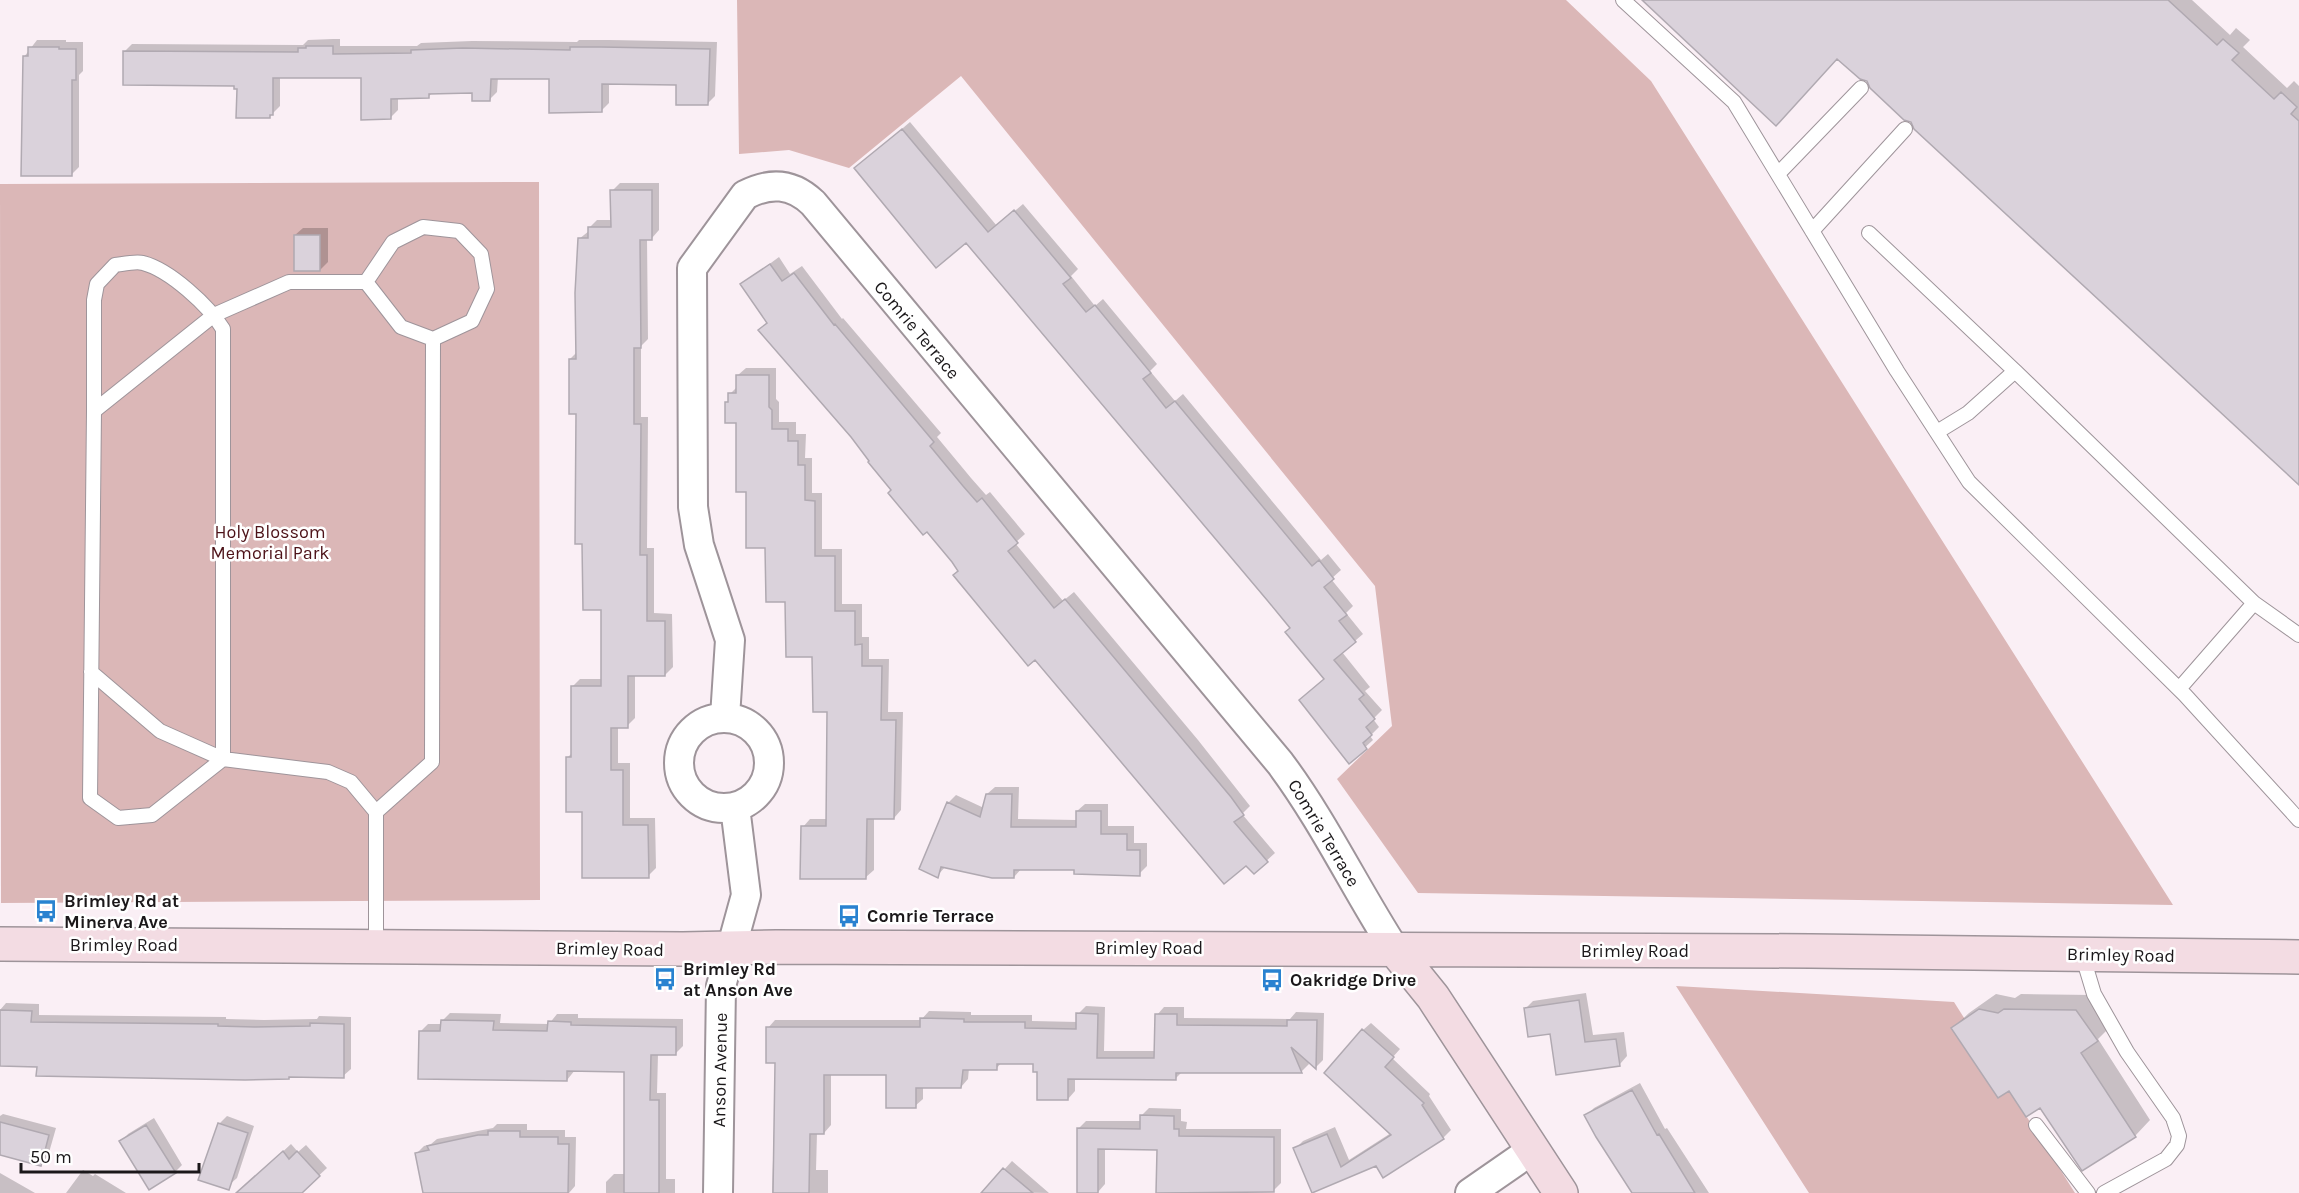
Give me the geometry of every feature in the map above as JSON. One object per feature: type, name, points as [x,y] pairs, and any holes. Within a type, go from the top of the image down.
[{"type":"main road","name":"Brimley Road","points":[[0,944],[671,949],[1395,950],[2299,957]]},
{"type":"main road","points":[[1395,950],[1432,997],[1561,1193]]},
{"type":"street","name":"Comrie Terrace","points":[[725,717],[730,640],[699,545],[693,507],[692,268],[745,195],[757,189],[777,185],[797,190],[813,203],[1280,763],[1310,806],[1395,950]]},
{"type":"street","points":[[725,717],[741,721],[755,729],[765,742],[769,758],[768,774],[761,789],[750,801],[735,807],[718,808],[702,802],[689,792],[681,777],[679,760],[684,743],[693,730],[708,721],[725,717]]},
{"type":"street","points":[[732,948],[746,895],[735,807]]},
{"type":"street","name":"Anson Avenue","points":[[718,1193],[721,986],[732,948]]},
{"type":"street","points":[[1470,1193],[1532,1150]]},
{"type":"lane","points":[[1623,0],[1734,102],[1969,482],[2179,689],[2299,820]]},
{"type":"lane","points":[[1778,174],[1861,88]]},
{"type":"lane","points":[[1812,231],[1905,129]]},
{"type":"lane","points":[[423,227],[459,231],[481,254],[487,289],[472,321],[433,339],[401,327],[366,282],[393,242],[423,227]]},
{"type":"lane","points":[[1869,233],[2254,603],[2299,635]]},
{"type":"lane","points":[[142,262],[169,275],[214,315],[224,329],[223,759],[152,815],[118,818],[90,798],[94,300],[97,284],[115,265],[142,262]]},
{"type":"lane","points":[[94,411],[214,315],[289,282],[366,282]]},
{"type":"lane","points":[[376,812],[432,762],[433,339]]},
{"type":"lane","points":[[1937,432],[1968,412],[2015,371]]},
{"type":"lane","points":[[2179,689],[2254,603]]},
{"type":"lane","points":[[91,672],[160,731],[223,759],[328,772],[351,782],[376,812],[376,946]]},
{"type":"lane","points":[[2082,954],[2094,994],[2127,1052],[2173,1118],[2179,1136],[2177,1145],[2166,1159],[2104,1193]]},
{"type":"lane","points":[[2036,1125],[2088,1193]]},
{"type":"green space","points":[[737,0],[1566,0],[1651,81],[2173,905],[1418,893],[1337,779],[1392,726],[1375,586],[961,76],[849,168],[789,150],[739,154]]},
{"type":"green space","name":"Holy Blossom Memorial Park","points":[[539,182],[540,900],[1,903],[0,184]]},
{"type":"green space","points":[[1676,986],[1954,1002],[2075,1193],[1809,1193]]},
{"type":"building","points":[[1642,0],[2168,0],[2217,45],[2223,39],[2239,53],[2232,60],[2274,99],[2281,92],[2297,107],[2291,114],[2299,121],[2299,485],[1914,129],[1911,122],[1904,120],[1870,88],[1867,81],[1860,79],[1837,59],[1776,126]]},
{"type":"building","points":[[306,46],[333,46],[333,54],[411,53],[411,50],[463,48],[710,49],[708,105],[676,105],[676,85],[602,84],[602,112],[549,113],[549,79],[491,79],[490,101],[472,101],[472,93],[429,94],[429,98],[391,99],[391,119],[361,120],[361,78],[273,78],[273,115],[270,115],[270,118],[236,118],[237,89],[234,89],[234,86],[123,85],[123,51],[298,52],[298,48],[306,48]]},
{"type":"building","points":[[28,47],[76,49],[76,80],[72,80],[72,176],[21,176],[23,56],[28,56]]},
{"type":"building","points":[[902,129],[988,232],[1014,210],[1071,278],[1063,284],[1086,312],[1095,305],[1151,373],[1143,379],[1166,408],[1175,401],[1312,566],[1319,560],[1334,579],[1324,587],[1347,615],[1339,621],[1356,642],[1334,660],[1364,695],[1359,699],[1375,719],[1366,727],[1372,735],[1363,743],[1367,749],[1349,764],[1299,700],[1324,679],[1285,632],[1290,628],[1267,600],[966,243],[936,268],[854,168]]},
{"type":"building","points":[[610,190],[652,190],[652,240],[640,240],[641,348],[634,348],[634,424],[641,424],[640,555],[647,555],[647,621],[665,621],[665,676],[628,676],[628,728],[611,728],[611,770],[623,770],[623,825],[648,825],[649,878],[582,878],[582,812],[566,812],[566,757],[571,757],[571,686],[601,686],[601,610],[583,610],[582,544],[575,544],[576,414],[569,414],[569,359],[576,359],[575,293],[578,238],[588,238],[588,227],[611,227]]},
{"type":"building","points":[[294,235],[320,235],[320,271],[294,271]]},
{"type":"building","points":[[770,264],[782,281],[794,273],[834,325],[934,442],[930,446],[963,486],[977,502],[982,498],[1018,543],[1008,551],[1054,608],[1065,599],[1231,797],[1244,815],[1234,822],[1268,862],[1254,874],[1246,866],[1224,884],[1035,660],[1028,666],[953,575],[958,571],[952,562],[927,532],[923,535],[888,493],[891,490],[851,437],[758,330],[767,323],[740,284]]},
{"type":"building","points":[[736,375],[769,375],[772,429],[788,429],[788,441],[798,441],[798,465],[805,465],[805,500],[815,501],[815,556],[835,556],[835,611],[855,611],[855,645],[862,644],[862,666],[882,666],[881,720],[896,720],[894,819],[867,819],[866,879],[800,879],[801,826],[826,826],[827,712],[813,712],[812,657],[786,657],[785,602],[766,602],[765,548],[746,548],[746,492],[736,492],[736,423],[725,423],[725,402],[728,402],[728,393],[736,393]]},
{"type":"building","points":[[986,794],[1012,794],[1011,827],[1076,827],[1076,811],[1101,811],[1101,834],[1127,834],[1127,850],[1140,850],[1140,876],[1074,874],[1074,870],[1014,870],[1014,878],[992,878],[941,867],[938,878],[919,869],[947,802],[980,817]]},
{"type":"building","points":[[1579,1000],[1585,1042],[1616,1039],[1620,1066],[1556,1075],[1550,1034],[1528,1037],[1524,1008]]},
{"type":"building","points":[[1979,1009],[1998,1013],[2004,1009],[2076,1010],[2098,1041],[2081,1053],[2136,1137],[2082,1171],[2040,1108],[2026,1117],[2009,1091],[1998,1098],[1951,1028]]},
{"type":"building","points":[[0,1010],[32,1011],[31,1022],[218,1024],[218,1026],[255,1027],[310,1026],[310,1023],[344,1024],[344,1078],[289,1077],[289,1079],[245,1080],[36,1076],[37,1067],[0,1066]]},
{"type":"building","points":[[1076,1013],[1098,1014],[1097,1058],[1154,1058],[1155,1014],[1177,1014],[1177,1025],[1287,1026],[1287,1020],[1317,1020],[1316,1069],[1291,1047],[1302,1073],[1176,1073],[1176,1080],[1068,1079],[1068,1100],[1037,1100],[1037,1072],[1033,1072],[1033,1064],[997,1064],[997,1070],[963,1070],[961,1088],[916,1088],[916,1108],[886,1108],[886,1075],[824,1075],[824,1134],[810,1134],[809,1193],[773,1193],[775,1063],[766,1063],[766,1027],[920,1027],[920,1018],[964,1019],[964,1022],[1025,1022],[1025,1028],[1076,1029]]},
{"type":"building","points":[[441,1020],[494,1021],[493,1030],[547,1031],[548,1021],[571,1022],[571,1025],[676,1027],[676,1055],[651,1055],[650,1100],[659,1100],[659,1193],[624,1193],[624,1072],[567,1071],[567,1081],[418,1079],[419,1031],[440,1031]]},
{"type":"building","points":[[1362,1029],[1394,1057],[1385,1067],[1424,1103],[1422,1105],[1444,1139],[1383,1178],[1376,1166],[1312,1193],[1293,1148],[1327,1134],[1341,1167],[1391,1135],[1324,1073]]},
{"type":"building","points":[[1632,1090],[1657,1135],[1659,1134],[1695,1193],[1632,1193],[1596,1137],[1584,1115]]},
{"type":"building","points":[[1140,1115],[1174,1116],[1174,1129],[1179,1129],[1179,1136],[1274,1137],[1274,1192],[1156,1193],[1157,1150],[1098,1149],[1098,1193],[1077,1193],[1077,1128],[1140,1129]]},
{"type":"building","points":[[0,1122],[49,1135],[41,1166],[0,1155]]},
{"type":"building","points":[[218,1123],[248,1133],[229,1190],[198,1180]]},
{"type":"building","points":[[146,1125],[176,1173],[149,1190],[119,1141]]},
{"type":"building","points":[[488,1131],[520,1131],[520,1137],[558,1137],[558,1144],[569,1144],[568,1193],[423,1193],[415,1153],[429,1150],[427,1146],[488,1135]]},
{"type":"building","points":[[283,1151],[289,1159],[297,1151],[320,1176],[302,1193],[236,1193]]},
{"type":"building","points":[[1003,1168],[1033,1193],[981,1193]]},
{"type":"place","name":"Brimley Rd at Minerva Ave","points":[[46,911]]},
{"type":"place","name":"Comrie Terrace","points":[[849,916]]},
{"type":"place","name":"Brimley Rd at Anson Ave","points":[[665,979]]},
{"type":"place","name":"Oakridge Drive","points":[[1272,980]]}]
